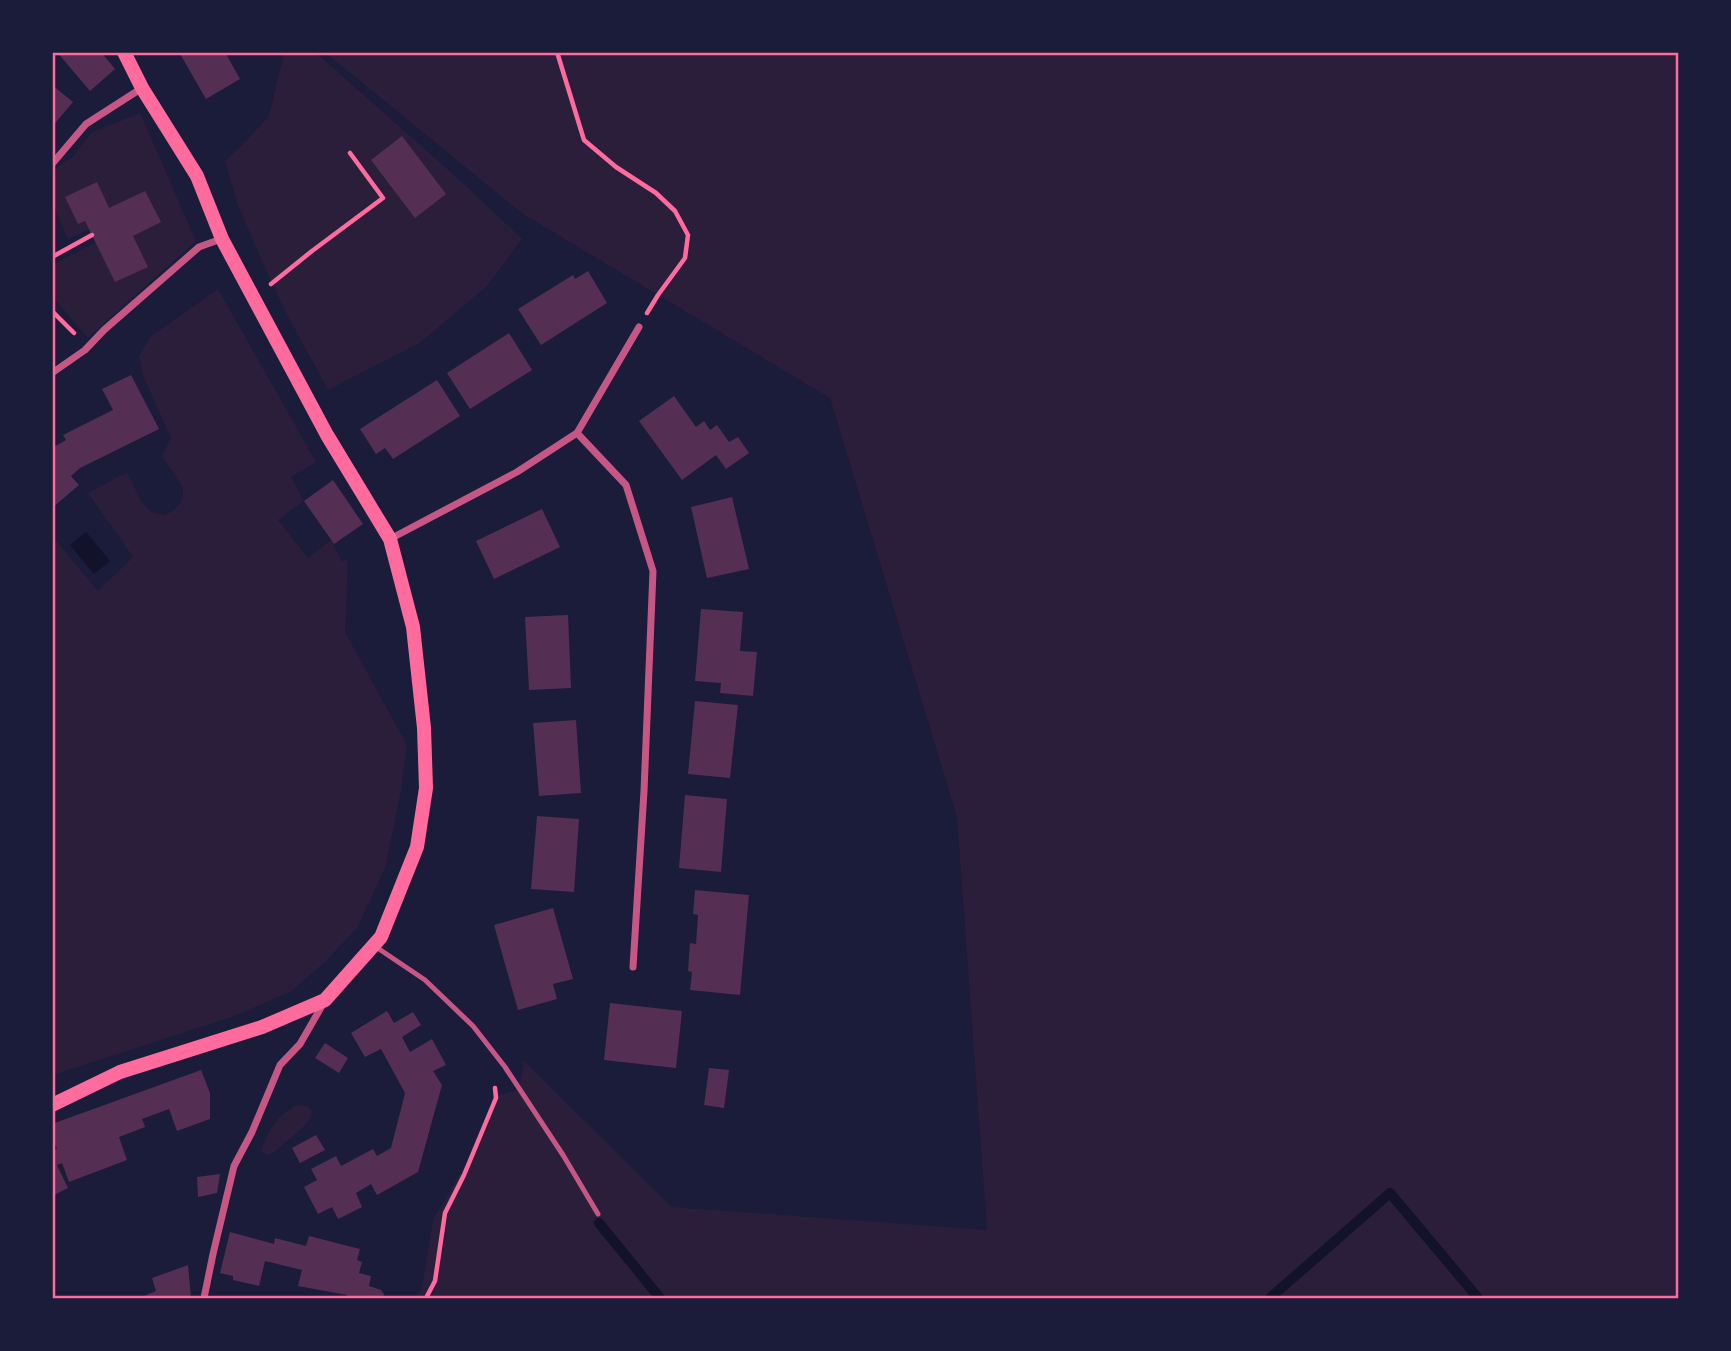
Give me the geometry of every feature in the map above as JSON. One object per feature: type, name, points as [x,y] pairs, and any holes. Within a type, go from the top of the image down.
[{"type":"main road","points":[[52,1105],[120,1072],[262,1027],[325,1000],[381,937],[417,848],[426,788],[424,728],[414,627],[390,540],[327,435],[222,239],[197,176],[142,88],[124,52]]},
{"type":"street","points":[[52,164],[86,124],[142,88]]},
{"type":"street","points":[[52,373],[85,350],[104,330],[199,247],[222,239]]},
{"type":"street","points":[[390,540],[517,472],[577,433],[639,327]]},
{"type":"street","points":[[577,433],[626,485],[653,571],[646,752],[633,967]]},
{"type":"street","points":[[204,1298],[234,1166],[252,1132],[280,1065],[300,1044],[325,1000]]},
{"type":"lane","points":[[373,946],[425,981],[472,1026],[505,1067],[598,1214]]},
{"type":"path","points":[[557,52],[583,141],[656,193],[675,211],[688,235],[685,258],[639,327]]},
{"type":"path","points":[[253,296],[383,198],[350,153]]},
{"type":"path","points":[[52,257],[92,235]]},
{"type":"path","points":[[52,311],[79,338],[85,350]]},
{"type":"path","points":[[426,1298],[435,1281],[445,1213],[496,1098],[491,1049]]},
{"type":"shaded area","points":[[284,53],[314,53],[322,58],[522,239],[487,286],[421,342],[328,390],[272,283],[238,206],[225,161],[269,116]]},
{"type":"shaded area","points":[[326,53],[1678,53],[1678,1298],[415,1298],[422,1288],[433,1220],[476,1146],[498,1095],[519,1090],[524,1061],[672,1207],[987,1230],[957,817],[830,398],[523,214]]},
{"type":"shaded area","points":[[140,113],[196,241],[88,338],[53,297],[53,265],[96,242],[89,230],[68,239],[53,205],[52,171],[73,157],[91,133]]},
{"type":"shaded area","points":[[218,289],[316,462],[291,477],[304,501],[278,520],[308,558],[331,540],[342,562],[348,558],[345,632],[407,745],[385,868],[357,928],[325,962],[290,992],[232,1017],[53,1076],[53,537],[98,591],[133,557],[88,493],[127,472],[141,501],[151,512],[164,515],[173,511],[182,501],[183,488],[162,456],[171,438],[144,378],[139,356],[150,337]]},
{"type":"shaded area","points":[[86,532],[110,561],[94,574],[70,545]]},
{"type":"shaded area","points":[[298,1105],[307,1106],[313,1111],[305,1125],[268,1155],[261,1151],[275,1124],[284,1113]]},
{"type":"building","points":[[57,52],[101,52],[115,69],[90,91]]},
{"type":"building","points":[[179,52],[225,52],[240,79],[206,99]]},
{"type":"building","points":[[52,85],[73,102],[52,127]]},
{"type":"building","points":[[402,136],[446,194],[415,218],[371,160]]},
{"type":"building","points":[[97,182],[109,208],[145,191],[161,222],[133,236],[148,267],[115,282],[85,221],[78,224],[65,197]]},
{"type":"building","points":[[588,271],[607,303],[541,345],[518,309],[573,275],[575,279]]},
{"type":"building","points":[[509,333],[532,370],[470,409],[447,373]]},
{"type":"building","points":[[131,375],[159,429],[80,468],[71,476],[79,485],[52,508],[52,448],[66,440],[63,435],[113,410],[102,389]]},
{"type":"building","points":[[437,380],[460,416],[393,459],[385,448],[376,454],[360,429]]},
{"type":"building","points":[[674,396],[696,427],[704,421],[710,430],[717,425],[729,442],[738,437],[749,453],[726,469],[716,455],[682,480],[639,421]]},
{"type":"building","points":[[333,480],[363,524],[334,544],[304,501]]},
{"type":"building","points":[[732,497],[749,569],[707,578],[691,507]]},
{"type":"building","points":[[542,509],[560,547],[494,579],[476,541]]},
{"type":"building","points":[[701,609],[743,612],[740,651],[757,652],[753,696],[720,693],[721,683],[695,681]]},
{"type":"building","points":[[568,615],[571,688],[529,690],[525,617]]},
{"type":"building","points":[[695,701],[738,705],[730,778],[688,774]]},
{"type":"building","points":[[576,720],[581,793],[539,796],[533,723]]},
{"type":"building","points":[[685,795],[727,799],[721,872],[679,868]]},
{"type":"building","points":[[537,816],[579,819],[574,892],[531,889]]},
{"type":"building","points":[[695,890],[749,895],[740,995],[690,990],[690,943],[696,944],[698,915],[693,914]]},
{"type":"building","points":[[553,908],[573,979],[553,984],[557,999],[518,1010],[494,925]]},
{"type":"building","points":[[610,1003],[682,1011],[676,1068],[604,1060]]},
{"type":"building","points":[[387,1011],[394,1023],[413,1012],[421,1025],[402,1037],[410,1052],[432,1039],[446,1065],[433,1071],[442,1085],[418,1172],[377,1195],[371,1184],[356,1193],[362,1207],[338,1219],[332,1207],[318,1214],[304,1187],[317,1180],[311,1169],[336,1156],[341,1166],[373,1149],[377,1156],[391,1148],[405,1093],[381,1049],[365,1057],[351,1033]]},
{"type":"building","points":[[325,1043],[348,1058],[339,1073],[315,1058]]},
{"type":"building","points":[[709,1068],[729,1070],[724,1108],[704,1105]]},
{"type":"building","points":[[201,1070],[210,1093],[210,1119],[177,1131],[169,1109],[142,1119],[145,1127],[119,1137],[127,1160],[69,1182],[62,1163],[57,1165],[68,1188],[52,1196],[52,1151],[57,1149],[52,1137],[52,1124]]},
{"type":"building","points":[[316,1135],[325,1150],[300,1163],[292,1148]]},
{"type":"building","points":[[220,1174],[217,1193],[198,1197],[197,1177]]},
{"type":"building","points":[[230,1232],[274,1244],[275,1238],[306,1246],[309,1236],[360,1249],[357,1260],[362,1262],[359,1273],[371,1276],[369,1286],[381,1290],[383,1298],[346,1298],[347,1295],[298,1286],[302,1270],[265,1261],[259,1286],[233,1280],[233,1276],[220,1273]]},
{"type":"building","points":[[188,1265],[191,1298],[139,1298],[156,1291],[152,1278]]},
{"type":"waterway","points":[[1270,1298],[1390,1193],[1478,1298]]},
{"type":"waterway","points":[[599,1223],[660,1298]]}]
